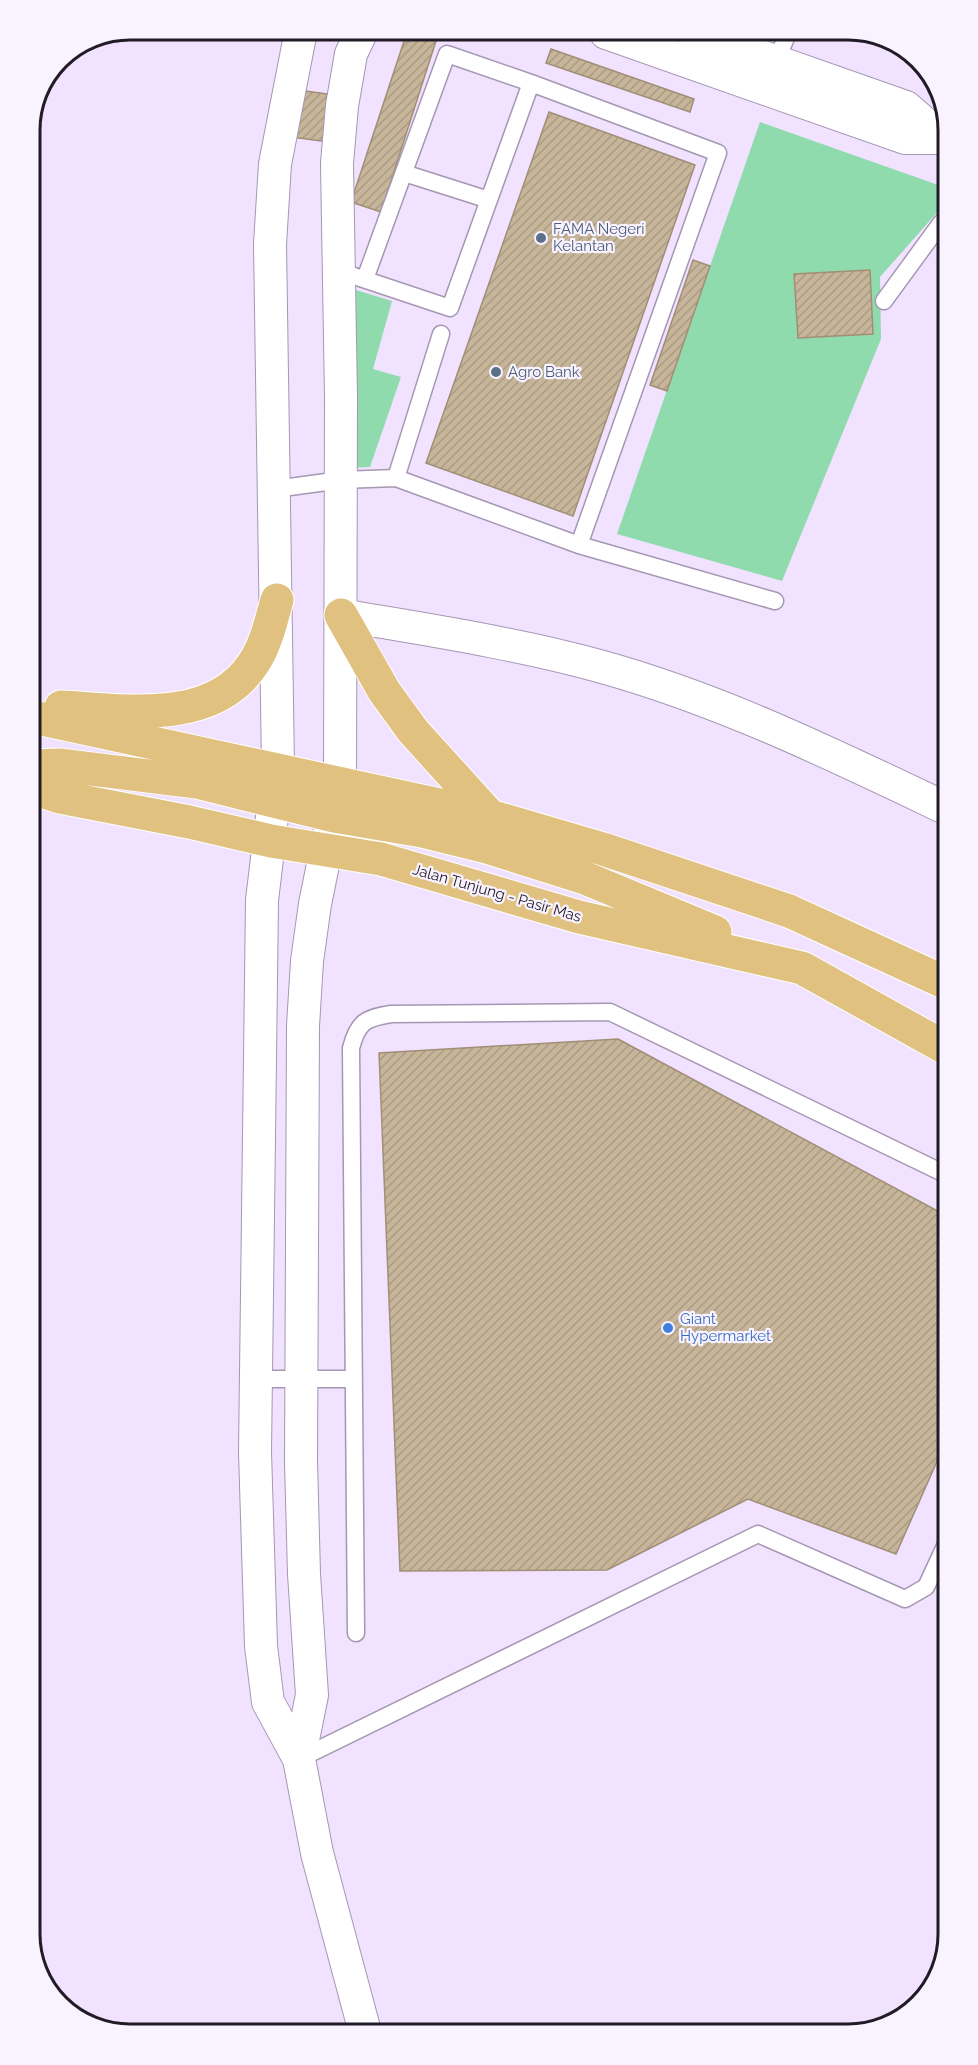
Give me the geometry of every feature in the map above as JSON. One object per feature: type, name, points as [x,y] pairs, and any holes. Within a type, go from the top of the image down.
[{"type":"main road","points":[[41,705],[142,711],[184,708],[211,700],[234,685],[253,665],[265,640],[277,600]]},
{"type":"main road","points":[[341,615],[384,691],[413,732],[490,816]]},
{"type":"main road","points":[[41,719],[340,781],[490,816],[603,849],[789,911],[938,979]]},
{"type":"main road","points":[[41,766],[59,765],[197,782],[334,816],[422,831],[487,847],[585,878],[802,968]]},
{"type":"main road","name":"Jalan Tunjung - Pasir Mas","points":[[41,791],[60,797],[189,822],[271,841],[381,860],[579,917],[802,968],[938,1044]]},
{"type":"street","points":[[283,41],[291,83]]},
{"type":"street","points":[[299,41],[276,164],[270,244],[278,768],[271,841],[262,900],[255,1378],[262,1657],[268,1702],[299,1759],[317,1853],[363,2024]]},
{"type":"street","points":[[299,1759],[312,1695],[304,1574],[300,1378],[304,1005],[315,904],[340,781],[341,480],[352,275],[337,163],[342,106],[351,54],[357,41]]},
{"type":"street","points":[[629,41],[905,138],[938,138]]},
{"type":"street","points":[[718,41],[906,107],[938,135]]},
{"type":"street","points":[[341,615],[514,646],[600,667],[799,739],[938,805]]},
{"type":"lane","points":[[776,61],[785,41]]},
{"type":"lane","points":[[531,83],[450,308],[352,275],[404,173],[447,54],[531,83],[718,153],[579,545]]},
{"type":"lane","points":[[404,173],[489,200]]},
{"type":"lane","points":[[884,301],[938,227]]},
{"type":"lane","points":[[396,478],[441,334]]},
{"type":"lane","points":[[275,489],[341,480],[396,478],[579,545],[775,601]]},
{"type":"lane","points":[[356,1633],[351,1048],[356,1030],[371,1017],[391,1014],[610,1012],[938,1171]]},
{"type":"lane","points":[[255,1378],[354,1379]]},
{"type":"lane","points":[[299,1759],[758,1533],[905,1599],[926,1587],[938,1561]]},
{"type":"green space","points":[[760,122],[938,185],[938,211],[880,277],[881,339],[782,581],[617,534]]},
{"type":"green space","points":[[346,287],[392,301],[373,369],[401,377],[370,467],[346,468]]},
{"type":"building","points":[[404,41],[436,41],[381,212],[351,202]]},
{"type":"building","points":[[551,49],[694,99],[690,112],[546,63]]},
{"type":"building","points":[[298,90],[334,95],[328,142],[292,137]]},
{"type":"building","points":[[549,112],[695,165],[573,516],[426,463]]},
{"type":"building","points":[[693,260],[710,266],[667,391],[650,385]]},
{"type":"building","points":[[870,270],[873,334],[798,338],[794,274]]},
{"type":"building","name":"Giant Hypermarket","points":[[618,1039],[938,1211],[938,1459],[896,1554],[748,1499],[607,1570],[400,1571],[379,1053]]},
{"type":"place","name":"FAMA Negeri Kelantan","points":[[541,238]]},
{"type":"place","name":"Agro Bank","points":[[496,372]]},
{"type":"place","name":"Giant Hypermarket","points":[[668,1328]]}]
